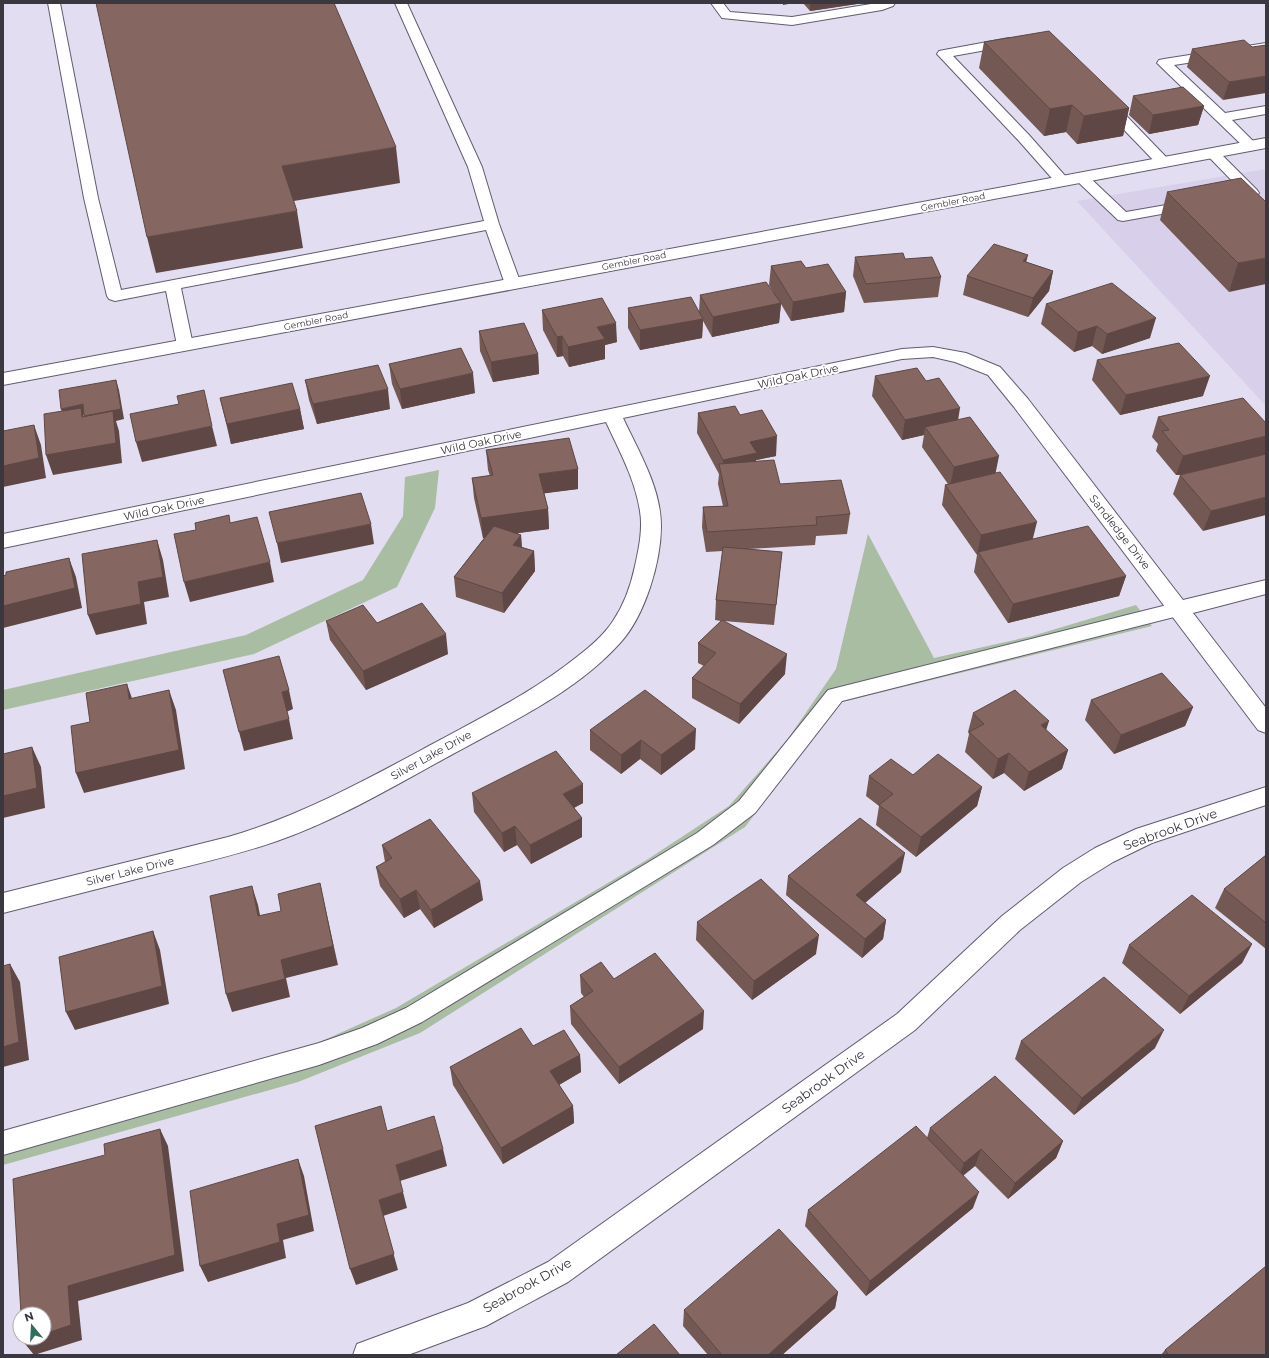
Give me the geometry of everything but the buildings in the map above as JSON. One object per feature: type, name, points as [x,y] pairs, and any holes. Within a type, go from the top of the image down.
[{"type":"street","name":"Gembler Road","points":[[3,379],[1258,145]]},
{"type":"street","name":"Wild Oak Drive","points":[[3,541],[902,354],[933,352],[960,357]]},
{"type":"street","name":"Sandledge Drive","points":[[960,357],[994,371],[1179,609],[1266,724]]},
{"type":"street","name":"Silver Lake Drive","points":[[3,903],[270,834],[320,813],[374,786],[545,692],[580,665],[614,636],[632,607],[648,553],[651,527],[649,504],[641,480],[612,415]]},
{"type":"street","points":[[1179,609],[1266,588]]},
{"type":"street","name":"Seabrook Drive","points":[[368,1355],[475,1314],[558,1272],[906,1022],[1011,923],[1072,875],[1104,855],[1144,836],[1266,796]]},
{"type":"lane","points":[[54,3],[91,198],[115,296],[492,224]]},
{"type":"lane","points":[[401,3],[475,167],[492,224],[513,284]]},
{"type":"lane","points":[[717,3],[726,15],[792,21],[882,6],[890,3]]},
{"type":"lane","points":[[1025,39],[944,54],[1024,138],[1062,181]]},
{"type":"lane","points":[[1258,145],[1221,118],[1164,63],[1264,49]]},
{"type":"lane","points":[[1095,92],[1163,162]]},
{"type":"lane","points":[[1221,118],[1266,110]]},
{"type":"lane","points":[[1212,153],[1252,193],[1229,197]]},
{"type":"lane","points":[[1082,178],[1123,217],[1206,202]]},
{"type":"lane","points":[[173,285],[185,345]]},
{"type":"lane","points":[[3,1142],[319,1054],[369,1036],[414,1016],[705,839],[741,812],[747,807],[835,695],[1179,609]]},
{"type":"shaded area","points":[[1266,169],[1266,406],[1077,201]]},
{"type":"green space","points":[[439,470],[435,508],[397,587],[254,654],[3,710],[3,690],[246,635],[363,580],[403,516],[405,477]]},
{"type":"green space","points":[[868,534],[934,658],[1032,636],[1136,605],[1152,626],[842,702],[745,827],[420,1033],[298,1082],[3,1165],[3,1133],[304,1049],[396,1008],[645,861],[729,806],[787,740],[836,669]]}]
